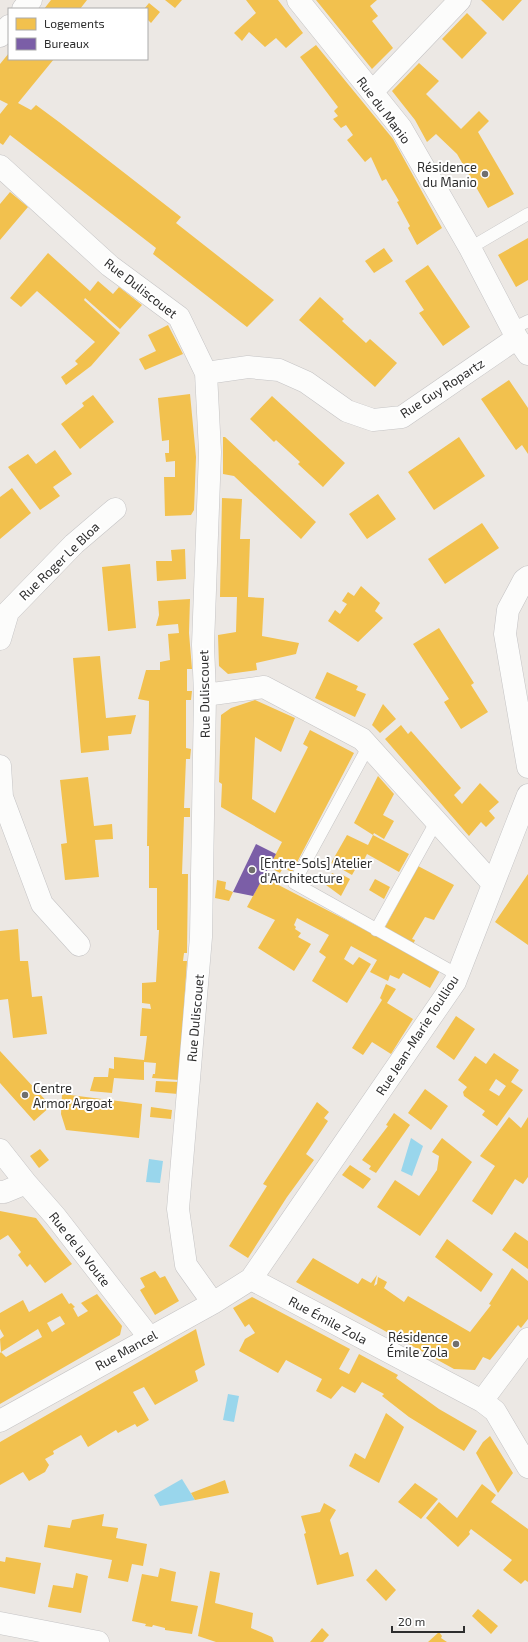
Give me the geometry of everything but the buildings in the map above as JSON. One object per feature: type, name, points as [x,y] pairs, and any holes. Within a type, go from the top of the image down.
[{"type":"street","points":[[24,8],[31,0]]},
{"type":"street","name":"Rue du Manio","points":[[298,0],[401,128],[521,335]]},
{"type":"street","points":[[372,92],[460,0]]},
{"type":"street","points":[[0,36],[8,27]]},
{"type":"street","name":"Rue Duliscouet","points":[[0,166],[110,266],[179,317],[206,373],[210,452],[203,644],[206,695],[201,937],[178,1209],[186,1265],[212,1303]]},
{"type":"street","name":"Rue Guy Ropartz","points":[[206,373],[248,367],[279,370],[306,382],[347,411],[373,420],[402,417],[521,335]]},
{"type":"street","name":"Rue Roger Le Bloa","points":[[0,639],[8,612],[74,544],[115,508]]},
{"type":"street","points":[[528,577],[524,580],[508,610],[506,634],[528,767]]},
{"type":"street","points":[[206,695],[264,687],[362,739],[493,884]]},
{"type":"street","points":[[0,766],[1,798],[42,904],[79,945]]},
{"type":"street","name":"Rue Jean-Marie Toulliou","points":[[251,1279],[455,982],[528,795]]},
{"type":"street","name":"Rue de la Voute","points":[[0,1150],[26,1184],[55,1216],[149,1337]]},
{"type":"street","points":[[0,1192],[26,1184]]},
{"type":"street","name":"Rue Mancel","points":[[0,1421],[212,1303],[251,1279]]},
{"type":"street","name":"Rue Émile Zola","points":[[251,1279],[482,1401],[495,1411],[528,1467]]},
{"type":"street","points":[[482,1401],[528,1339]]},
{"type":"street","points":[[0,1623],[98,1642]]},
{"type":"lane","points":[[470,248],[528,214]]},
{"type":"lane","points":[[368,747],[294,883],[458,975]]},
{"type":"lane","points":[[376,930],[436,822]]},
{"type":"water","points":[[411,1138],[423,1146],[412,1176],[401,1171]]},
{"type":"water","points":[[149,1159],[163,1161],[160,1183],[146,1182]]},
{"type":"water","points":[[228,1394],[239,1396],[234,1422],[223,1420]]},
{"type":"water","points":[[182,1479],[195,1500],[160,1506],[154,1495]]},
{"type":"place","name":"Résidence du Manio","points":[[485,174]]},
{"type":"place","name":"[Entre-Sols] Atelier d'Architecture","points":[[252,870]]},
{"type":"place","name":"Centre Armor Argoat","points":[[25,1095]]},
{"type":"place","name":"Résidence Émile Zola","points":[[456,1344]]}]
